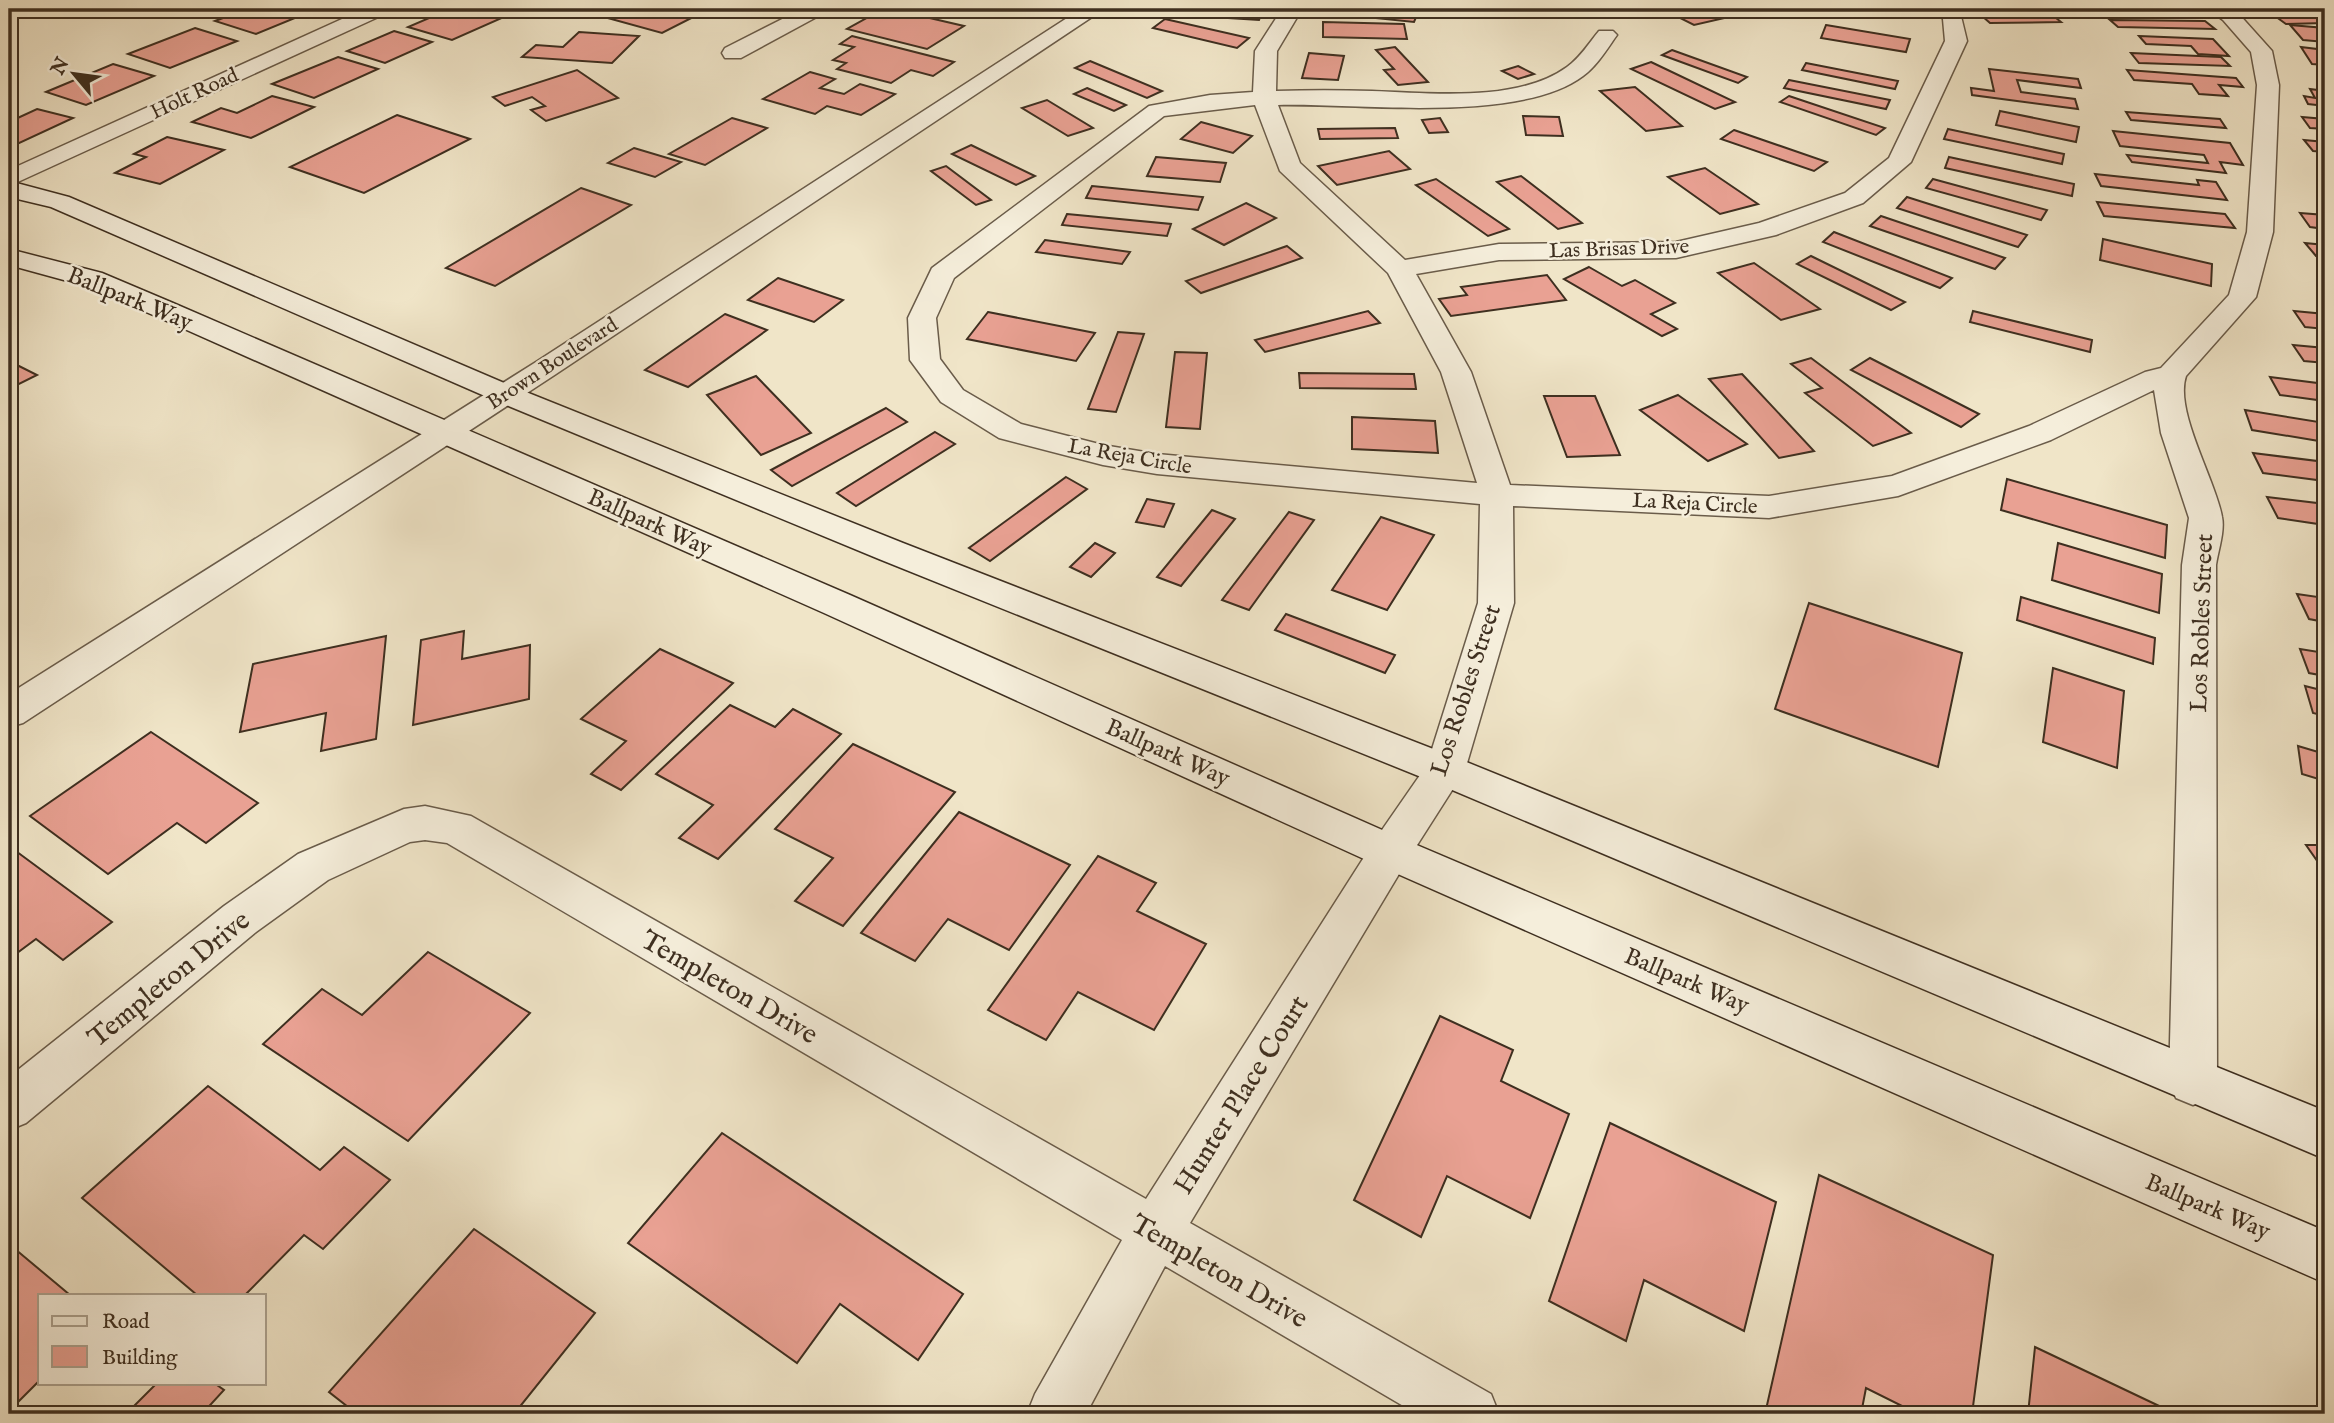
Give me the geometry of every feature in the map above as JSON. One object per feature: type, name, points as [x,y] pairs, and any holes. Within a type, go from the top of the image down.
[{"type":"street","name":"Holt Road","points":[[9,179],[380,9]]},
{"type":"street","points":[[733,53],[817,9]]},
{"type":"street","name":"Brown Boulevard","points":[[9,713],[505,394],[1094,9]]},
{"type":"street","name":"Los Robles Street","points":[[1292,9],[1266,51],[1265,98],[1289,166],[1399,269],[1455,372],[1497,495],[1496,603],[1445,770],[1390,852]]},
{"type":"street","name":"Las Brisas Drive","points":[[1399,269],[1499,252],[1676,250],[1767,229],[1854,198],[1899,162],[1955,41],[1953,16],[1942,9]]},
{"type":"street","points":[[2172,374],[2242,297],[2260,232],[2268,85],[2261,51],[2230,16],[2218,9]]},
{"type":"street","name":"La Reja Circle","points":[[1606,36],[1573,74],[1520,94],[1453,100],[1265,98],[1199,102],[1157,111],[942,274],[922,318],[925,360],[952,396],[1010,431],[1103,455],[1157,464],[1497,495],[1769,507],[1898,486],[2040,433],[2156,378],[2172,374]]},
{"type":"street","points":[[9,189],[60,202],[505,394],[891,551],[1445,770],[2325,1135]]},
{"type":"street","name":"Ballpark Way","points":[[9,257],[92,279],[446,432],[1390,852],[2325,1256]]},
{"type":"street","name":"Los Robles Street","points":[[2172,374],[2168,385],[2177,433],[2206,518],[2199,565],[2193,1082]]},
{"type":"street","name":"Templeton Drive","points":[[9,1107],[240,919],[313,867],[404,826],[425,823],[456,828],[1471,1414]]},
{"type":"street","name":"Hunter Place Court","points":[[1055,1414],[1155,1232],[1390,852]]},
{"type":"building","points":[[247,9],[312,11],[256,34],[215,21]]},
{"type":"building","points":[[450,9],[477,9],[504,17],[452,40],[408,27]]},
{"type":"building","points":[[621,9],[709,9],[662,33],[604,17]]},
{"type":"building","points":[[883,9],[964,26],[927,49],[847,29]]},
{"type":"building","points":[[950,9],[987,9],[976,15]]},
{"type":"building","points":[[1168,9],[1262,12],[1259,20],[1166,14]]},
{"type":"building","points":[[1328,9],[1393,9],[1391,12],[1417,15],[1414,22],[1326,13]]},
{"type":"building","points":[[1518,9],[1541,9],[1549,13],[1533,17]]},
{"type":"building","points":[[1690,9],[1755,11],[1694,25],[1670,13]]},
{"type":"building","points":[[1974,9],[2045,9],[2061,22],[1990,23]]},
{"type":"building","points":[[2325,10],[2325,23],[2286,24],[2268,11]]},
{"type":"building","points":[[1165,19],[1249,38],[1237,48],[1153,28]]},
{"type":"building","points":[[2110,20],[2205,21],[2215,29],[2118,27]]},
{"type":"building","points":[[1323,22],[1404,24],[1407,39],[1323,37]]},
{"type":"building","points":[[1826,25],[1910,39],[1906,52],[1821,38]]},
{"type":"building","points":[[2290,25],[2325,28],[2325,42],[2303,40]]},
{"type":"building","points":[[195,28],[237,41],[170,68],[128,54]]},
{"type":"building","points":[[394,31],[432,42],[385,63],[347,51]]},
{"type":"building","points":[[579,32],[639,36],[612,63],[522,57],[536,45],[563,47]]},
{"type":"building","points":[[852,36],[954,62],[933,76],[911,70],[891,83],[837,69],[846,63],[833,60],[854,47],[840,44]]},
{"type":"building","points":[[2139,36],[2213,39],[2229,56],[2198,54],[2191,46],[2146,44]]},
{"type":"building","points":[[1395,47],[1428,82],[1398,85],[1384,70],[1394,69],[1376,50]]},
{"type":"building","points":[[2301,47],[2325,50],[2325,65],[2312,64]]},
{"type":"building","points":[[1672,50],[1747,77],[1738,83],[1662,55]]},
{"type":"building","points":[[1309,53],[1344,56],[1338,80],[1302,78]]},
{"type":"building","points":[[2131,53],[2221,57],[2230,66],[2139,63]]},
{"type":"building","points":[[338,57],[378,69],[314,98],[272,84]]},
{"type":"building","points":[[1090,61],[1162,91],[1147,98],[1075,68]]},
{"type":"building","points":[[1651,62],[1735,102],[1715,109],[1631,69]]},
{"type":"building","points":[[1806,63],[1898,81],[1895,89],[1802,70]]},
{"type":"building","points":[[113,64],[154,76],[86,105],[46,92]]},
{"type":"building","points":[[1518,66],[1534,74],[1518,79],[1502,71]]},
{"type":"building","points":[[1989,69],[2078,79],[2081,88],[2017,80],[2021,92],[2075,99],[2078,109],[1972,95],[1971,88],[1994,91]]},
{"type":"building","points":[[577,70],[618,98],[546,121],[531,110],[545,106],[532,97],[505,106],[493,97]]},
{"type":"building","points":[[2127,70],[2236,78],[2243,87],[2219,85],[2228,96],[2199,94],[2192,84],[2134,80]]},
{"type":"building","points":[[810,72],[835,79],[820,88],[844,94],[860,84],[895,94],[861,115],[827,106],[815,114],[763,99]]},
{"type":"building","points":[[1789,80],[1890,100],[1886,109],[1784,88]]},
{"type":"building","points":[[1635,87],[1682,126],[1646,131],[1600,91]]},
{"type":"building","points":[[1087,88],[1126,105],[1114,111],[1074,94]]},
{"type":"building","points":[[2310,89],[2325,91],[2325,106],[2308,104],[2304,96],[2315,98]]},
{"type":"building","points":[[272,96],[314,107],[251,138],[192,122],[221,108],[237,113]]},
{"type":"building","points":[[1789,96],[1885,128],[1876,135],[1780,102]]},
{"type":"building","points":[[1047,100],[1093,128],[1068,136],[1022,108]]},
{"type":"building","points":[[37,109],[73,118],[15,145],[9,143],[9,122]]},
{"type":"building","points":[[2000,111],[2079,127],[2076,142],[1996,125]]},
{"type":"building","points":[[2126,112],[2220,119],[2226,128],[2131,120]]},
{"type":"building","points":[[397,115],[470,139],[364,193],[290,167]]},
{"type":"building","points":[[1523,116],[1559,117],[1563,136],[1526,135]]},
{"type":"building","points":[[2302,117],[2325,119],[2325,129],[2310,128]]},
{"type":"building","points":[[732,118],[767,128],[705,165],[669,154]]},
{"type":"building","points":[[1440,118],[1448,132],[1429,133],[1422,120]]},
{"type":"building","points":[[1201,122],[1252,136],[1233,153],[1181,139]]},
{"type":"building","points":[[1395,128],[1398,138],[1320,139],[1318,129]]},
{"type":"building","points":[[1948,129],[2064,154],[2062,164],[1944,139]]},
{"type":"building","points":[[1734,130],[1827,162],[1814,171],[1721,139]]},
{"type":"building","points":[[2113,131],[2230,143],[2243,165],[2220,162],[2226,173],[2132,162],[2127,155],[2208,163],[2204,155],[2120,146]]},
{"type":"building","points":[[167,137],[224,150],[160,184],[115,173],[146,157],[134,154]]},
{"type":"building","points":[[2304,140],[2325,142],[2325,152],[2313,151]]},
{"type":"building","points":[[971,145],[1035,176],[1016,185],[952,154]]},
{"type":"building","points":[[634,148],[681,162],[655,177],[608,163]]},
{"type":"building","points":[[1389,151],[1410,169],[1337,185],[1318,166]]},
{"type":"building","points":[[1156,157],[1226,163],[1220,182],[1147,176]]},
{"type":"building","points":[[1949,157],[2074,184],[2072,196],[1945,168]]},
{"type":"building","points":[[946,166],[991,200],[976,205],[931,171]]},
{"type":"building","points":[[1705,168],[1758,204],[1720,214],[1668,177]]},
{"type":"building","points":[[2095,174],[2199,185],[2197,180],[2216,182],[2227,200],[2101,186]]},
{"type":"building","points":[[1521,176],[1582,223],[1558,229],[1497,182]]},
{"type":"building","points":[[1436,179],[1509,229],[1488,236],[1416,185]]},
{"type":"building","points":[[1933,179],[2047,210],[2041,220],[1926,188]]},
{"type":"building","points":[[1092,186],[1203,197],[1198,210],[1086,198]]},
{"type":"building","points":[[581,188],[631,205],[495,286],[446,268]]},
{"type":"building","points":[[1907,197],[2027,235],[2018,247],[1897,208]]},
{"type":"building","points":[[2097,202],[2225,214],[2235,228],[2104,216]]},
{"type":"building","points":[[1246,203],[1276,218],[1224,245],[1193,229]]},
{"type":"building","points":[[2300,213],[2325,215],[2325,229],[2310,227]]},
{"type":"building","points":[[1067,214],[1171,224],[1167,236],[1062,225]]},
{"type":"building","points":[[1881,216],[2005,258],[1995,269],[1870,226]]},
{"type":"building","points":[[1834,232],[1952,278],[1940,288],[1823,242]]},
{"type":"building","points":[[2103,239],[2212,264],[2211,286],[2100,260]]},
{"type":"building","points":[[1045,240],[1130,252],[1122,264],[1036,252]]},
{"type":"building","points":[[2305,243],[2325,245],[2325,257],[2316,256]]},
{"type":"building","points":[[1287,246],[1302,258],[1201,293],[1186,281]]},
{"type":"building","points":[[1811,256],[1905,302],[1891,310],[1797,264]]},
{"type":"building","points":[[1754,263],[1820,309],[1781,320],[1718,273]]},
{"type":"building","points":[[1589,267],[1622,286],[1635,280],[1675,303],[1651,314],[1677,329],[1662,336],[1564,279]]},
{"type":"building","points":[[1547,275],[1566,300],[1451,316],[1439,299],[1467,295],[1461,287]]},
{"type":"building","points":[[778,278],[843,300],[814,322],[748,300]]},
{"type":"building","points":[[1368,311],[1380,323],[1265,352],[1255,340]]},
{"type":"building","points":[[1973,311],[2092,340],[2090,352],[1970,322]]},
{"type":"building","points":[[2294,311],[2325,314],[2325,329],[2305,327]]},
{"type":"building","points":[[988,312],[1095,333],[1076,361],[967,339]]},
{"type":"building","points":[[725,314],[767,330],[688,387],[645,370]]},
{"type":"building","points":[[1118,332],[1144,334],[1116,412],[1088,409]]},
{"type":"building","points":[[2293,345],[2325,348],[2325,363],[2304,361]]},
{"type":"building","points":[[1175,352],[1207,353],[1200,429],[1166,427]]},
{"type":"building","points":[[1811,358],[1911,433],[1873,446],[1805,393],[1822,388],[1791,364]]},
{"type":"building","points":[[1870,358],[1979,414],[1961,427],[1851,370]]},
{"type":"building","points":[[9,361],[37,375],[9,389]]},
{"type":"building","points":[[1299,373],[1414,374],[1416,389],[1300,388]]},
{"type":"building","points":[[1742,374],[1814,451],[1779,458],[1709,379]]},
{"type":"building","points":[[756,376],[811,433],[761,455],[707,395]]},
{"type":"building","points":[[2270,377],[2325,384],[2325,401],[2280,395]]},
{"type":"building","points":[[1678,395],[1747,444],[1708,461],[1640,410]]},
{"type":"building","points":[[1544,396],[1595,396],[1620,455],[1567,457]]},
{"type":"building","points":[[886,408],[907,422],[792,486],[771,470]]},
{"type":"building","points":[[2245,410],[2325,423],[2325,442],[2252,430]]},
{"type":"building","points":[[1352,417],[1435,421],[1438,453],[1352,449]]},
{"type":"building","points":[[935,432],[955,444],[856,506],[837,493]]},
{"type":"building","points":[[2253,453],[2325,462],[2325,481],[2263,473]]},
{"type":"building","points":[[1066,477],[1087,489],[990,561],[969,548]]},
{"type":"building","points":[[2007,479],[2167,525],[2165,558],[2001,510]]},
{"type":"building","points":[[2267,497],[2325,504],[2325,525],[2278,518]]},
{"type":"building","points":[[1147,499],[1174,504],[1164,527],[1136,522]]},
{"type":"building","points":[[1212,510],[1235,519],[1181,586],[1157,577]]},
{"type":"building","points":[[1289,512],[1314,520],[1249,610],[1222,600]]},
{"type":"building","points":[[1381,517],[1434,535],[1387,610],[1332,590]]},
{"type":"building","points":[[1095,543],[1115,553],[1091,577],[1070,567]]},
{"type":"building","points":[[2058,543],[2162,574],[2159,613],[2052,580]]},
{"type":"building","points":[[2297,594],[2325,598],[2325,622],[2309,619]]},
{"type":"building","points":[[2021,597],[2155,638],[2153,664],[2017,620]]},
{"type":"building","points":[[1809,603],[1962,653],[1938,767],[1775,709]]},
{"type":"building","points":[[1286,614],[1395,655],[1385,673],[1275,630]]},
{"type":"building","points":[[464,631],[462,659],[530,645],[529,699],[413,725],[421,640]]},
{"type":"building","points":[[386,636],[376,739],[321,751],[326,713],[240,732],[253,664]]},
{"type":"building","points":[[660,649],[733,683],[621,790],[591,774],[626,741],[581,719]]},
{"type":"building","points":[[2300,649],[2325,653],[2325,676],[2309,673]]},
{"type":"building","points":[[2053,668],[2124,691],[2117,768],[2043,742]]},
{"type":"building","points":[[2305,686],[2325,691],[2325,716],[2313,713]]},
{"type":"building","points":[[730,705],[775,727],[793,709],[841,734],[718,859],[679,838],[713,805],[656,774]]},
{"type":"building","points":[[151,732],[258,803],[206,843],[177,823],[108,874],[30,816]]},
{"type":"building","points":[[853,744],[955,792],[843,926],[795,901],[833,858],[775,829]]},
{"type":"building","points":[[2298,746],[2325,754],[2325,781],[2302,774]]},
{"type":"building","points":[[959,812],[1070,865],[1009,950],[948,919],[915,961],[861,933]]},
{"type":"building","points":[[2306,845],[2325,845],[2325,872]]},
{"type":"building","points":[[9,846],[112,922],[63,960],[36,939],[9,959]]},
{"type":"building","points":[[1098,856],[1156,883],[1137,911],[1206,944],[1154,1030],[1078,992],[1046,1040],[988,1010]]},
{"type":"building","points":[[428,952],[530,1013],[408,1141],[263,1044],[322,989],[362,1015]]},
{"type":"building","points":[[1440,1016],[1513,1050],[1501,1081],[1569,1114],[1530,1218],[1447,1176],[1421,1237],[1354,1200]]},
{"type":"building","points":[[208,1086],[320,1170],[344,1147],[390,1180],[323,1249],[304,1235],[246,1294],[196,1294],[82,1198]]},
{"type":"building","points":[[1610,1123],[1776,1202],[1744,1331],[1644,1280],[1626,1341],[1549,1301]]},
{"type":"building","points":[[722,1133],[963,1294],[918,1360],[840,1304],[797,1363],[628,1243]]},
{"type":"building","points":[[1819,1175],[1993,1255],[1972,1414],[1918,1414],[1866,1388],[1861,1414],[1765,1414]]},
{"type":"building","points":[[474,1229],[595,1313],[514,1414],[357,1414],[329,1392]]},
{"type":"building","points":[[9,1244],[69,1294],[38,1294],[38,1382],[9,1411]]},
{"type":"building","points":[[2035,1347],[2176,1414],[2028,1414]]},
{"type":"building","points":[[156,1384],[215,1384],[224,1390],[202,1414],[126,1414]]}]
